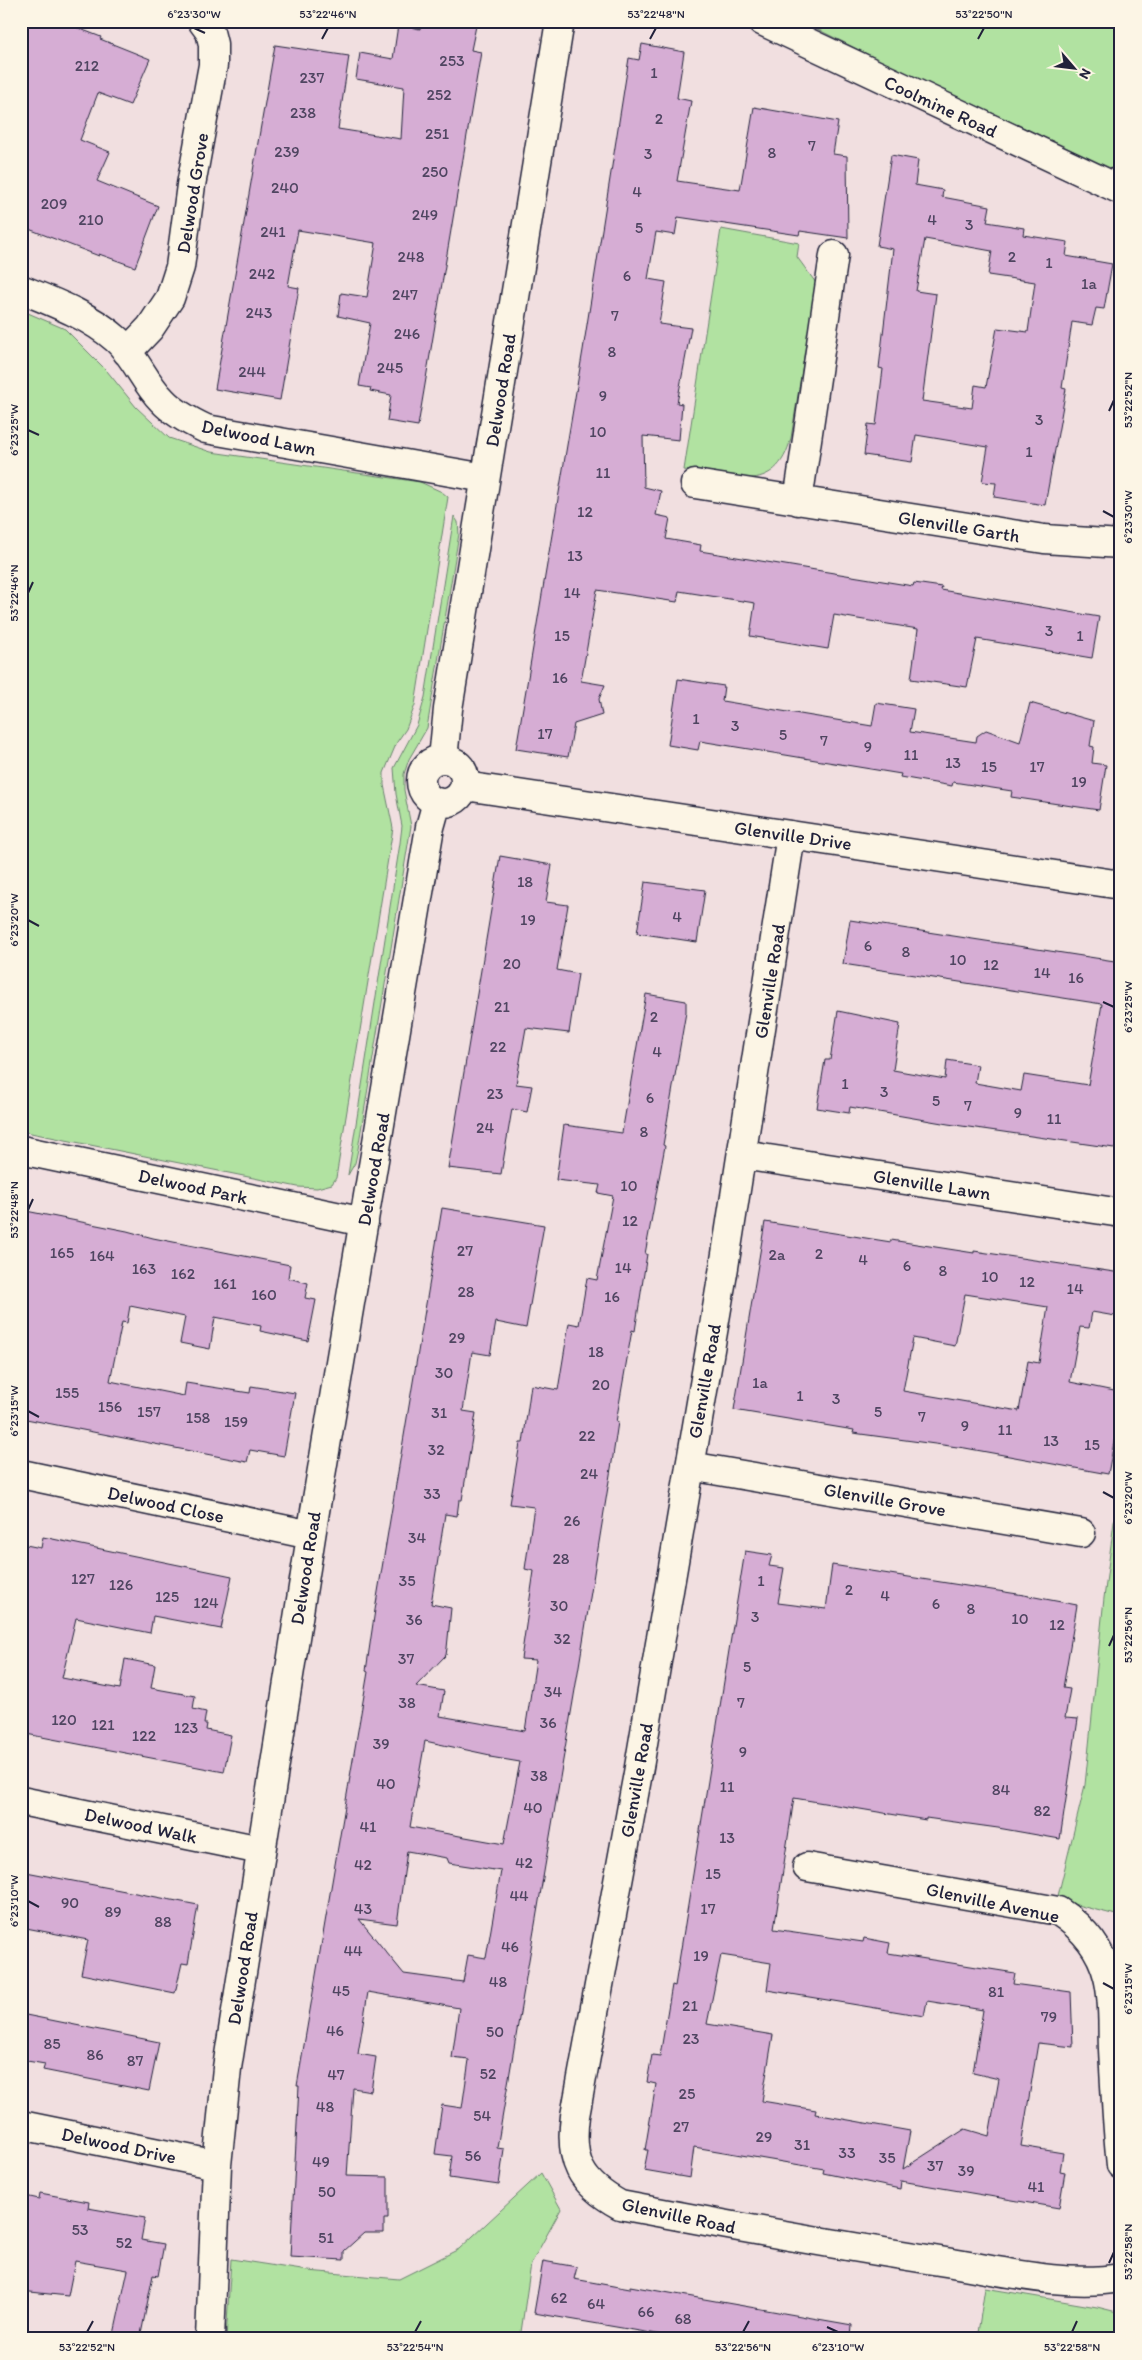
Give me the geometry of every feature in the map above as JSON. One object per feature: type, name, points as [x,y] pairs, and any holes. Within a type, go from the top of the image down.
[{"type":"street","name":"Delwood Grove","points":[[127,352],[148,330],[170,298],[184,250],[191,186],[213,65],[213,44],[210,32],[202,21]]},
{"type":"street","name":"Delwood Road","points":[[443,759],[445,730],[560,21]]},
{"type":"street","name":"Coolmine Road","points":[[762,21],[1121,190]]},
{"type":"street","points":[[798,501],[834,255]]},
{"type":"street","name":"Delwood Lawn","points":[[21,290],[88,320],[118,340],[162,400],[186,420],[206,429],[485,478]]},
{"type":"street","name":"Glenville Garth","points":[[695,484],[1044,539],[1121,544]]},
{"type":"street","points":[[443,759],[453,761],[461,767],[465,776],[465,786],[454,800],[437,802],[425,792],[422,778],[429,764],[443,759]]},
{"type":"street","name":"Glenville Drive","points":[[465,786],[1121,885]]},
{"type":"street","name":"Delwood Road","points":[[210,2339],[217,2165],[226,2076],[311,1535],[430,827],[437,802]]},
{"type":"street","name":"Glenville Road","points":[[791,835],[742,1155],[690,1466],[636,1783],[575,2116],[572,2143],[576,2161],[593,2186],[603,2196],[620,2205],[889,2254],[1064,2281],[1102,2281],[1121,2278]]},
{"type":"street","name":"Delwood Park","points":[[21,1150],[364,1222]]},
{"type":"street","name":"Glenville Lawn","points":[[742,1155],[1121,1213]]},
{"type":"street","name":"Glenville Grove","points":[[690,1466],[1081,1533]]},
{"type":"street","name":"Delwood Close","points":[[21,1474],[311,1535]]},
{"type":"street","name":"Delwood Walk","points":[[21,1801],[260,1850]]},
{"type":"street","name":"Glenville Avenue","points":[[807,1867],[1058,1911],[1074,1921],[1085,1932],[1099,1953],[1108,1976],[1112,2003],[1116,2110],[1121,2165]]},
{"type":"street","name":"Delwood Drive","points":[[21,2125],[217,2165]]},
{"type":"green space","points":[[801,21],[1121,21],[1121,173],[893,67]]},
{"type":"green space","points":[[721,229],[799,243],[797,257],[816,283],[791,438],[784,457],[775,469],[763,476],[749,478],[735,478],[684,470]]},
{"type":"green space","points":[[21,310],[65,329],[107,371],[136,407],[169,438],[211,452],[420,482],[442,492],[448,497],[415,705],[406,729],[397,742],[384,773],[384,785],[393,828],[336,1178],[332,1184],[317,1188],[298,1187],[21,1131]]},
{"type":"green space","points":[[454,516],[458,522],[459,534],[427,728],[409,759],[404,774],[404,790],[411,826],[358,1149],[355,1163],[348,1175],[402,826],[396,794],[394,768],[417,725],[425,697]]},
{"type":"green space","points":[[1121,1469],[1121,1915],[1116,1915],[1057,1900],[1085,1785],[1104,1598]]},
{"type":"green space","points":[[541,2173],[561,2209],[531,2264],[520,2339],[226,2339],[231,2259],[308,2271],[399,2279],[459,2249]]},
{"type":"green space","points":[[985,2288],[1097,2307],[1121,2313],[1121,2339],[977,2339]]},
{"type":"building","points":[[21,21],[46,25],[48,21],[60,21],[150,59],[130,105],[98,93],[80,140],[110,152],[97,181],[158,206],[135,267],[99,254],[99,256],[21,226]]},
{"type":"building","points":[[421,21],[477,21],[471,50],[481,52],[418,426],[387,421],[391,395],[370,391],[371,388],[359,386],[370,323],[338,316],[341,293],[367,297],[376,243],[298,230],[288,286],[299,288],[280,400],[215,389],[275,45],[349,56],[338,129],[401,139],[404,87],[356,79],[360,53],[393,59],[398,25],[420,29]]},
{"type":"building","points":[[642,44],[684,52],[677,98],[691,101],[677,181],[740,190],[754,107],[838,122],[833,154],[847,156],[848,238],[800,231],[799,235],[678,217],[675,235],[656,232],[648,279],[666,282],[659,324],[691,328],[677,403],[682,404],[679,440],[643,436],[644,487],[661,491],[656,515],[670,518],[666,539],[701,545],[700,551],[913,586],[914,583],[942,587],[941,590],[1099,617],[1092,658],[977,639],[967,687],[911,679],[918,629],[834,615],[828,649],[750,636],[755,603],[679,591],[677,602],[597,590],[581,681],[605,685],[599,699],[602,715],[574,724],[568,757],[516,749],[583,350],[629,58],[639,60]]},
{"type":"building","points":[[891,155],[918,160],[915,185],[943,190],[942,197],[990,206],[987,222],[1024,228],[1023,235],[1068,242],[1066,256],[1112,264],[1104,309],[1096,308],[1092,325],[1072,322],[1062,388],[1066,389],[1045,505],[994,497],[996,483],[982,482],[988,447],[916,435],[912,462],[864,455],[868,424],[876,425],[883,369],[879,368],[893,249],[877,246]],"holes":[[[925,239],[992,251],[988,275],[1035,282],[1028,332],[997,328],[986,387],[975,385],[972,408],[922,401],[936,294],[916,291]]]},
{"type":"building","points":[[678,679],[724,686],[722,701],[872,726],[876,703],[914,709],[910,732],[976,742],[977,736],[986,730],[1020,742],[1030,703],[1094,721],[1090,746],[1094,747],[1092,763],[1106,765],[1099,810],[1011,797],[1012,791],[953,782],[952,786],[900,777],[901,774],[700,741],[698,750],[668,745]]},
{"type":"building","points":[[500,856],[552,865],[546,902],[568,905],[557,970],[578,974],[569,1033],[526,1028],[516,1084],[532,1086],[527,1112],[512,1109],[501,1174],[448,1168]]},
{"type":"building","points":[[645,882],[705,890],[697,942],[637,933]]},
{"type":"building","points":[[850,920],[1121,962],[1121,1149],[948,1124],[850,1107],[849,1113],[817,1108],[825,1060],[830,1060],[838,1011],[900,1024],[893,1070],[945,1079],[947,1060],[978,1065],[975,1083],[1021,1091],[1024,1075],[1088,1085],[1102,1004],[843,964]]},
{"type":"building","points":[[646,994],[686,1001],[686,1012],[663,1145],[665,1146],[645,1254],[647,1254],[635,1331],[632,1330],[616,1422],[618,1422],[613,1456],[579,1666],[497,2148],[504,2149],[499,2185],[449,2178],[452,2156],[435,2154],[442,2105],[462,2108],[469,2060],[452,2058],[459,2008],[368,1992],[358,2054],[376,2057],[371,2091],[353,2088],[347,2176],[388,2177],[388,2219],[384,2219],[384,2233],[364,2233],[344,2251],[344,2260],[290,2257],[299,2086],[297,2086],[368,1672],[366,1671],[375,1610],[442,1208],[544,1225],[526,1328],[496,1322],[490,1355],[472,1352],[463,1411],[476,1413],[462,1500],[459,1500],[457,1516],[445,1514],[431,1604],[451,1608],[446,1655],[416,1686],[444,1691],[440,1716],[525,1731],[536,1660],[521,1659],[534,1571],[525,1569],[534,1507],[510,1504],[520,1443],[523,1443],[531,1385],[558,1390],[569,1323],[579,1325],[587,1278],[597,1280],[613,1196],[598,1193],[600,1185],[556,1180],[564,1125],[622,1133]],"holes":[[[425,1741],[490,1755],[490,1757],[520,1762],[504,1844],[410,1827]],[[407,1851],[447,1858],[449,1863],[501,1871],[486,1958],[468,1955],[463,1982],[404,1974],[359,1919],[397,1924]]]},
{"type":"building","points":[[21,1210],[290,1265],[288,1278],[308,1283],[305,1298],[316,1300],[308,1341],[260,1331],[261,1326],[215,1317],[210,1349],[180,1343],[185,1317],[130,1306],[127,1323],[122,1322],[110,1381],[184,1396],[186,1383],[250,1393],[251,1386],[295,1393],[284,1456],[250,1450],[247,1462],[21,1418],[21,1293],[26,1265],[21,1264]]},
{"type":"building","points":[[765,1222],[891,1242],[891,1240],[974,1253],[974,1251],[1121,1273],[1121,1317],[1092,1312],[1089,1328],[1080,1327],[1070,1382],[1119,1392],[1114,1425],[1117,1426],[1108,1474],[965,1448],[853,1433],[854,1430],[734,1410]],"holes":[[[965,1294],[1048,1307],[1039,1363],[1028,1361],[1019,1411],[903,1391],[913,1338],[955,1346]]]},
{"type":"building","points":[[43,1537],[232,1576],[221,1629],[153,1616],[150,1633],[76,1618],[62,1678],[120,1689],[125,1659],[155,1665],[151,1688],[195,1696],[193,1709],[206,1712],[204,1724],[207,1724],[206,1730],[231,1735],[224,1772],[21,1733],[21,1544],[41,1548]]},
{"type":"building","points":[[745,1551],[772,1555],[769,1566],[784,1568],[778,1603],[826,1609],[832,1565],[1077,1605],[1063,1688],[1070,1689],[1065,1718],[1078,1719],[1060,1839],[998,1828],[926,1818],[926,1820],[794,1798],[774,1929],[863,1942],[864,1938],[890,1943],[888,1953],[1015,1973],[1013,1984],[1071,1992],[1073,2047],[1038,2043],[1021,2146],[1063,2153],[1060,2171],[1065,2172],[1059,2208],[901,2181],[900,2189],[823,2173],[824,2169],[694,2147],[690,2178],[644,2170],[648,2150],[645,2150],[656,2084],[647,2082],[652,2055],[660,2056],[672,1985],[675,1986]],"holes":[[[721,1955],[771,1963],[767,1990],[924,2016],[927,2001],[983,2010],[973,2073],[999,2079],[989,2136],[965,2129],[903,2169],[910,2131],[815,2114],[816,2110],[762,2101],[773,2035],[707,2024]]]},
{"type":"building","points":[[21,1871],[198,1905],[188,1964],[182,1963],[175,1993],[81,1974],[88,1940],[21,1927]]},
{"type":"building","points":[[21,2014],[159,2042],[149,2091],[43,2070],[45,2064],[21,2060]]},
{"type":"building","points":[[40,2193],[89,2202],[88,2208],[145,2218],[141,2240],[164,2244],[158,2276],[153,2275],[140,2339],[113,2339],[128,2270],[75,2261],[68,2296],[21,2291],[21,2195],[39,2199]]},
{"type":"building","points":[[543,2261],[577,2267],[574,2279],[630,2289],[630,2286],[852,2325],[851,2339],[662,2339],[663,2335],[534,2313]]}]
